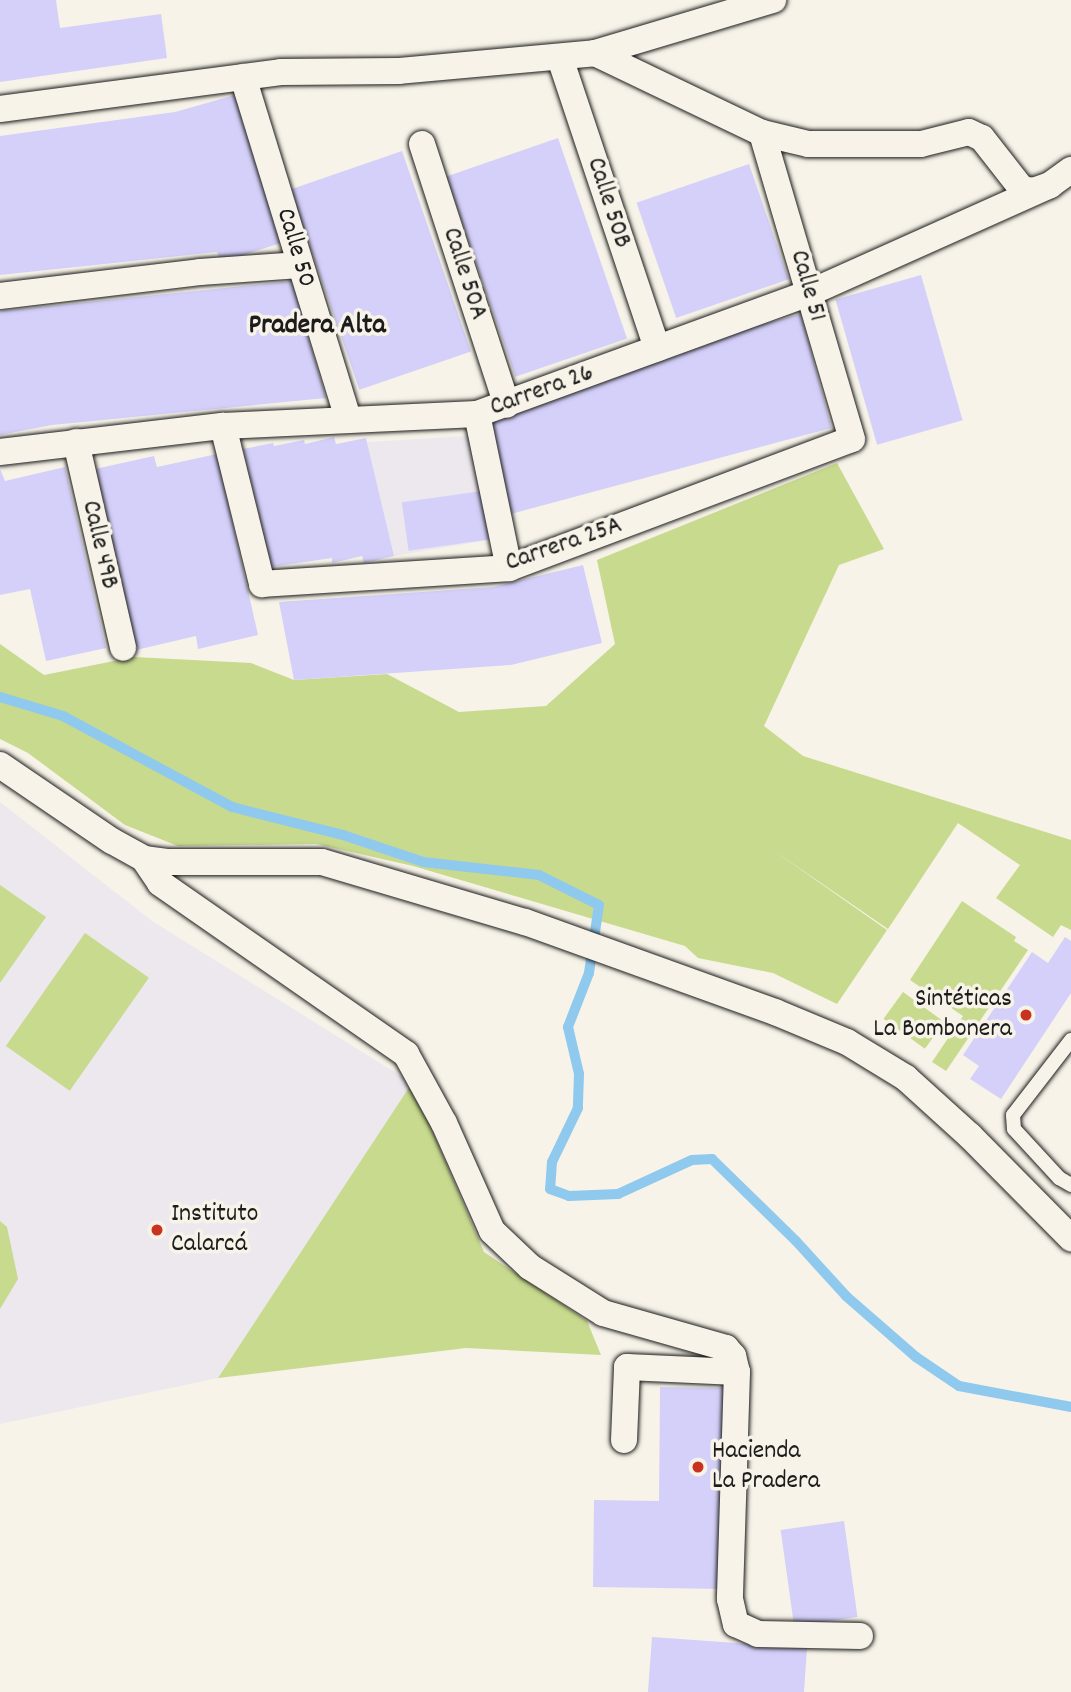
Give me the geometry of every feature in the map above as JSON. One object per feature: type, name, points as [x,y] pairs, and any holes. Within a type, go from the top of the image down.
[{"type":"street","points":[[0,109],[281,72],[399,71],[560,58],[595,53],[773,0]]},
{"type":"street","points":[[595,53],[762,133],[808,144],[871,146],[921,144],[969,132],[982,138],[1022,189],[1033,191],[1060,177]]},
{"type":"street","name":"Calle 50B","points":[[560,58],[657,348]]},
{"type":"street","name":"Calle 50","points":[[243,77],[348,419]]},
{"type":"street","name":"Calle 51","points":[[762,133],[852,439]]},
{"type":"street","name":"Calle 50A","points":[[422,144],[507,405]]},
{"type":"street","name":"Carrera 26","points":[[0,452],[223,426],[477,414],[809,293],[1060,177]]},
{"type":"street","points":[[0,296],[200,272],[300,265]]},
{"type":"street","points":[[477,414],[509,568]]},
{"type":"street","name":"Carrera 25A","points":[[223,426],[262,584],[509,568],[852,439]]},
{"type":"street","name":"Calle 49B","points":[[76,442],[123,648]]},
{"type":"street","points":[[0,765],[50,796],[112,841],[144,859],[167,863],[322,862],[525,922],[847,1042],[903,1075],[979,1145],[1071,1238]]},
{"type":"street","points":[[144,859],[160,883],[406,1054],[444,1123],[492,1231],[530,1267],[603,1312],[726,1348],[733,1356],[737,1372],[730,1599],[736,1624],[758,1634],[860,1636]]},
{"type":"street","points":[[624,1440],[627,1367],[737,1372]]},
{"type":"lane","points":[[1071,1040],[1013,1115],[1014,1129],[1059,1178],[1071,1185]]},
{"type":"shaded area","points":[[468,436],[482,491],[489,540],[394,556],[367,442]]},
{"type":"shaded area","name":"Instituto Calarcá","points":[[0,802],[152,921],[412,1083],[218,1378],[0,1424]]},
{"type":"green space","points":[[837,463],[884,549],[839,565],[764,726],[803,756],[1071,840],[1071,930],[1061,925],[1053,937],[996,898],[1020,865],[958,823],[888,929],[770,848],[887,930],[837,1004],[773,973],[698,958],[685,946],[413,866],[316,844],[178,846],[125,825],[28,753],[0,739],[0,644],[44,675],[134,657],[251,663],[294,680],[387,674],[459,712],[546,706],[615,644],[597,560]]},
{"type":"green space","points":[[0,885],[46,917],[0,983]]},
{"type":"green space","points":[[962,901],[1016,937],[1014,941],[1028,950],[946,1071],[932,1062],[963,1016],[910,980]]},
{"type":"green space","points":[[85,933],[149,978],[70,1091],[6,1046]]},
{"type":"green space","points":[[903,992],[944,1022],[925,1049],[884,1019]]},
{"type":"green space","points":[[412,1083],[484,1252],[587,1321],[601,1355],[466,1348],[218,1378]]},
{"type":"green space","points":[[0,1221],[7,1227],[18,1279],[0,1309]]},
{"type":"building","points":[[0,0],[56,0],[60,28],[161,14],[167,58],[0,82]]},
{"type":"building","points":[[235,95],[281,243],[221,262],[217,252],[0,275],[0,136],[175,112]]},
{"type":"building","points":[[558,138],[627,338],[515,377],[446,176]]},
{"type":"building","points":[[402,151],[471,351],[359,390],[290,189]]},
{"type":"building","points":[[749,164],[789,279],[676,318],[636,203]]},
{"type":"building","points":[[921,275],[963,420],[877,445],[835,300]]},
{"type":"building","points":[[292,281],[326,398],[52,425],[0,435],[0,311]]},
{"type":"building","points":[[801,314],[832,428],[512,514],[481,400]]},
{"type":"building","points":[[334,437],[336,444],[366,438],[394,556],[364,563],[362,556],[332,563],[332,558],[271,567],[243,449],[304,440],[305,444]]},
{"type":"building","points":[[217,454],[258,635],[198,649],[196,636],[136,650],[95,469],[154,456],[157,467]]},
{"type":"building","points":[[65,467],[106,648],[46,661],[30,589],[0,595],[0,469],[5,481]]},
{"type":"building","points":[[482,491],[489,540],[409,551],[402,502]]},
{"type":"building","points":[[583,565],[602,643],[511,665],[294,680],[279,602],[493,587]]},
{"type":"building","points":[[1065,937],[1071,941],[1071,993],[1001,1099],[970,1079],[979,1066],[963,1055],[1032,952],[1048,963]]},
{"type":"building","points":[[660,1387],[727,1388],[726,1589],[593,1587],[594,1500],[659,1501]]},
{"type":"building","points":[[844,1521],[857,1617],[794,1626],[781,1530]]},
{"type":"building","points":[[652,1637],[807,1648],[804,1692],[648,1692]]},
{"type":"waterway","points":[[0,697],[63,716],[232,807],[343,835],[423,862],[539,875],[599,905],[589,973],[568,1027],[579,1074],[578,1108],[552,1162],[550,1189],[569,1196],[618,1194],[692,1160],[712,1159],[796,1241],[846,1296],[916,1357],[959,1386],[1071,1407]]},
{"type":"place","name":"Sintéticas La Bombonera","points":[[1026,1015]]},
{"type":"place","name":"Instituto Calarcá","points":[[157,1230]]},
{"type":"place","name":"Hacienda La Pradera","points":[[698,1467]]},
{"type":"district","name":"Pradera Alta","points":[[317,327]]}]
